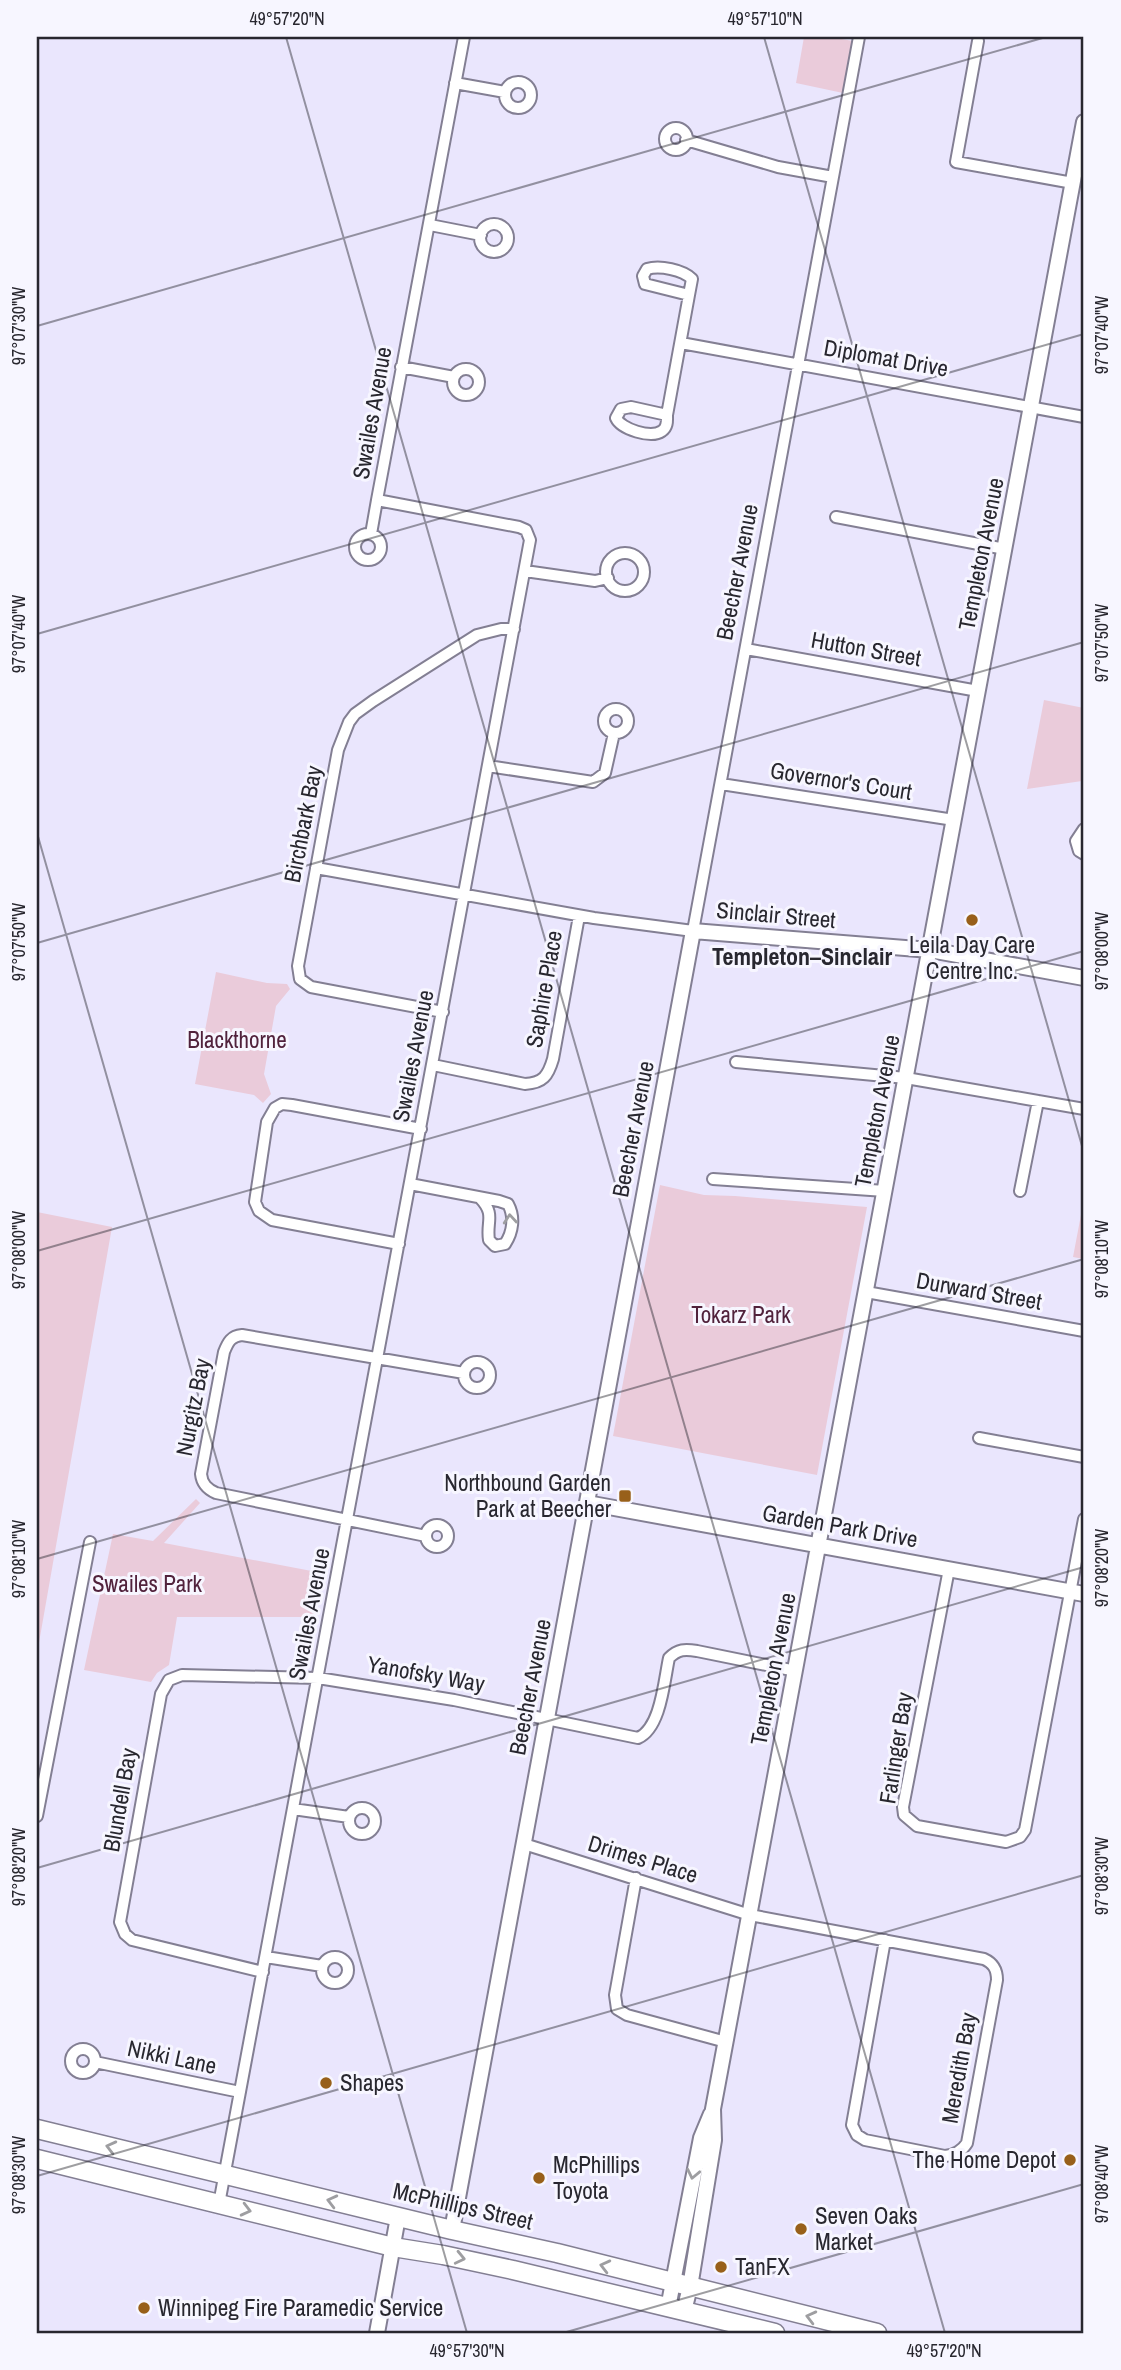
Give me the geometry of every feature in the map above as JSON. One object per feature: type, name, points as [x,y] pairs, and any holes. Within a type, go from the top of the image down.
[{"type":"main road","name":"McPhillips Street","points":[[37,2129],[557,2253],[877,2333]]},
{"type":"main road","points":[[37,2159],[393,2247],[455,2257],[775,2333]]},
{"type":"street","name":"Swailes Avenue","points":[[219,2203],[530,540],[526,530],[377,500],[464,37]]},
{"type":"street","name":"Beecher Avenue","points":[[452,2230],[859,37]]},
{"type":"street","points":[[978,41],[956,162],[1073,183]]},
{"type":"street","points":[[455,83],[505,92]]},
{"type":"street","name":"Templeton Avenue","points":[[676,2310],[671,2283],[701,2138],[713,2109],[726,2042],[1084,121]]},
{"type":"street","points":[[686,141],[778,167],[833,177]]},
{"type":"street","points":[[430,225],[481,234]]},
{"type":"street","points":[[667,415],[690,295]]},
{"type":"street","name":"Diplomat Drive","points":[[681,343],[1084,416]]},
{"type":"street","points":[[401,367],[454,377]]},
{"type":"street","points":[[371,534],[377,500]]},
{"type":"street","points":[[836,517],[1005,549]]},
{"type":"street","points":[[525,571],[595,581],[608,578]]},
{"type":"street","name":"Birchbark Bay","points":[[443,1012],[311,987],[300,979],[298,966],[316,868],[341,737],[355,714],[477,635],[514,629]]},
{"type":"street","name":"Hutton Street","points":[[746,649],[978,691]]},
{"type":"street","points":[[488,766],[593,782],[606,773],[614,733]]},
{"type":"street","name":"Governor's Court","points":[[721,784],[954,820]]},
{"type":"street","points":[[1084,829],[1076,841],[1079,851],[1084,854]]},
{"type":"street","name":"Sinclair Street","points":[[316,868],[579,916],[693,931],[930,950],[1084,978]]},
{"type":"street","name":"Saphire Place","points":[[433,1065],[525,1084],[536,1084],[545,1078],[553,1059],[579,916]]},
{"type":"street","points":[[736,1062],[906,1078],[1084,1109]]},
{"type":"street","points":[[1020,1191],[1038,1101]]},
{"type":"street","points":[[399,1244],[272,1220],[264,1216],[255,1202],[267,1122],[275,1108],[282,1104],[421,1129]]},
{"type":"street","points":[[713,1179],[885,1191]]},
{"type":"street","points":[[410,1184],[480,1198],[508,1204],[512,1212],[512,1226],[505,1244],[495,1247],[489,1240],[488,1207],[480,1198]]},
{"type":"street","name":"Durward Street","points":[[866,1292],[1084,1331]]},
{"type":"street","name":"Nurgitz Bay","points":[[348,1519],[216,1493],[208,1489],[202,1481],[224,1352],[235,1336],[242,1335],[378,1359]]},
{"type":"street","points":[[378,1359],[464,1373]]},
{"type":"street","points":[[979,1438],[1084,1457]]},
{"type":"street","name":"Garden Park Drive","points":[[587,1503],[1077,1593]]},
{"type":"street","points":[[348,1519],[426,1536]]},
{"type":"street","name":"Farlinger Bay","points":[[948,1569],[903,1807],[904,1815],[917,1826],[1006,1842],[1020,1837],[1025,1830],[1077,1593],[1084,1519]]},
{"type":"street","points":[[37,1816],[90,1542]]},
{"type":"street","name":"Yanofsky Way","points":[[318,1678],[400,1690],[638,1738],[647,1734],[654,1724],[669,1658],[676,1651],[685,1650],[796,1671]]},
{"type":"street","name":"Blundell Bay","points":[[263,1972],[132,1940],[122,1928],[120,1922],[152,1740],[164,1687],[175,1677],[318,1678]]},
{"type":"street","points":[[293,1809],[349,1817]]},
{"type":"street","name":"Drimes Place","points":[[524,1844],[750,1915]]},
{"type":"street","points":[[636,1878],[614,1995],[617,2009],[627,2015],[726,2042]]},
{"type":"street","name":"Meredith Bay","points":[[750,1915],[885,1940],[984,1959],[992,1963],[997,1973],[967,2143],[959,2152],[953,2154],[945,2156],[865,2140],[857,2135],[852,2125],[885,1940]]},
{"type":"street","points":[[265,1957],[322,1966]]},
{"type":"street","name":"Nikki Lane","points":[[95,2062],[240,2092]]},
{"type":"street","name":"Templeton Avenue","points":[[676,2310],[690,2287],[714,2140],[713,2109]]},
{"type":"street","points":[[377,2333],[398,2217]]},
{"type":"green space","points":[[804,37],[830,37],[853,41],[843,93],[796,83]]},
{"type":"green space","points":[[1044,700],[1084,708],[1084,778],[1082,781],[1027,789]]},
{"type":"green space","name":"Blackthorne","points":[[216,972],[267,983],[287,984],[290,989],[276,1006],[264,1074],[271,1094],[263,1103],[254,1095],[195,1084]]},
{"type":"green space","name":"Tokarz Park","points":[[660,1185],[704,1195],[867,1207],[817,1475],[613,1436]]},
{"type":"green space","points":[[1084,1199],[1084,1259],[1073,1257]]},
{"type":"green space","points":[[37,1212],[112,1227],[37,1654]]},
{"type":"green space","name":"Swailes Park","points":[[196,1499],[200,1503],[164,1543],[322,1573],[314,1617],[177,1617],[169,1665],[157,1673],[151,1682],[84,1670],[113,1534],[153,1541]]},
{"type":"place","name":"Leila Day Care Centre Inc.","points":[[972,920]]},
{"type":"place","name":"Northbound Garden Park at Beecher","points":[[625,1496]]},
{"type":"place","name":"Shapes","points":[[326,2083]]},
{"type":"place","name":"The Home Depot","points":[[1070,2160]]},
{"type":"place","name":"McPhillips Toyota","points":[[539,2178]]},
{"type":"place","name":"Seven Oaks Market","points":[[801,2229]]},
{"type":"place","name":"TanFX","points":[[721,2267]]},
{"type":"place","name":"Winnipeg Fire Paramedic Service","points":[[144,2308]]},
{"type":"district","name":"Templeton–Sinclair","points":[[802,957]]}]
